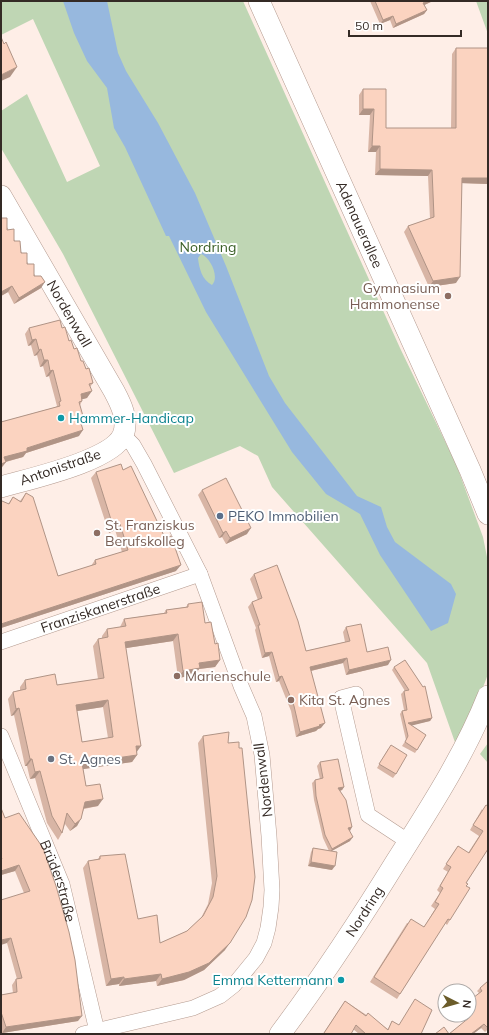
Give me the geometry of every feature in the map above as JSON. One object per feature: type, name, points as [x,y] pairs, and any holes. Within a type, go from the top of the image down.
[{"type":"main road","name":"Adenauerallee","points":[[259,1],[457,441],[488,514]]},
{"type":"main road","name":"Nordenwall","points":[[1,196],[120,404],[124,415],[120,439]]},
{"type":"main road","name":"Antonistraße","points":[[1,487],[86,461],[111,449],[120,439]]},
{"type":"main road","points":[[482,726],[488,696]]},
{"type":"main road","name":"Nordring","points":[[280,1034],[327,969],[409,842],[443,785],[461,771],[469,760],[482,726]]},
{"type":"street","name":"Nordenwall","points":[[90,1033],[174,1013],[208,1003],[234,985],[245,973],[264,943],[268,928],[272,890],[262,755],[254,716],[241,686],[200,574],[133,444],[120,439]]},
{"type":"street","name":"Franziskanerstraße","points":[[1,642],[200,574]]},
{"type":"street","points":[[356,694],[341,698],[368,815],[409,842]]},
{"type":"street","name":"Brüderstraße","points":[[1,736],[62,884],[90,1033]]},
{"type":"green space","name":"Nordring","points":[[1,1],[243,1],[400,348],[456,464],[483,537],[488,562],[488,674],[471,720],[457,748],[427,663],[272,487],[258,456],[240,446],[174,473],[63,254],[1,148],[1,111],[27,94],[67,182],[100,166],[33,19],[1,35]]},
{"type":"green space","points":[[476,1],[488,1],[488,34]]},
{"type":"green space","points":[[488,743],[488,763],[480,754]]},
{"type":"water","points":[[63,1],[107,1],[118,53],[126,71],[158,123],[195,193],[226,266],[269,376],[285,403],[357,496],[381,507],[387,527],[395,542],[451,584],[456,594],[448,623],[431,631],[380,555],[360,514],[326,494],[292,452],[206,312],[169,236],[166,236],[125,147],[114,128],[107,88],[87,61],[74,33]],"holes":[[[201,254],[208,259],[213,268],[215,277],[212,285],[203,277],[199,266],[198,258]]]},
{"type":"building","points":[[375,1],[427,1],[423,3],[427,10],[396,24],[393,16],[383,20]]},
{"type":"building","points":[[1,37],[4,44],[6,42],[17,67],[1,75]]},
{"type":"building","points":[[456,48],[488,48],[488,178],[462,178],[460,277],[433,281],[408,226],[434,217],[432,170],[380,169],[380,146],[372,146],[374,109],[363,109],[363,89],[386,89],[386,128],[456,128]]},
{"type":"building","points":[[1,218],[7,218],[7,230],[14,229],[14,241],[20,241],[21,253],[27,253],[27,264],[34,264],[34,276],[41,276],[45,282],[19,298],[12,286],[1,292]]},
{"type":"building","points":[[60,320],[62,328],[65,327],[69,341],[71,340],[74,349],[77,348],[81,361],[83,361],[86,369],[89,368],[93,383],[89,384],[92,391],[81,394],[82,401],[79,402],[83,416],[79,417],[83,430],[27,448],[27,451],[4,457],[6,462],[1,464],[1,422],[60,406],[59,402],[61,401],[53,370],[50,371],[48,360],[44,360],[36,339],[32,340],[29,328]]},
{"type":"building","points":[[121,464],[123,470],[131,466],[165,538],[171,536],[181,565],[1,624],[1,501],[9,504],[13,497],[21,502],[26,493],[33,497],[58,576],[96,564],[95,560],[128,550],[120,524],[113,526],[96,472]]},
{"type":"building","points":[[226,478],[251,528],[230,538],[226,531],[223,533],[202,490]]},
{"type":"building","points":[[277,565],[298,621],[306,651],[350,641],[346,627],[361,624],[367,652],[388,647],[391,660],[349,670],[347,658],[310,667],[325,723],[300,732],[294,706],[282,676],[279,677],[272,652],[265,653],[258,625],[260,625],[252,602],[262,598],[254,574]]},
{"type":"building","points":[[202,602],[205,623],[211,622],[215,644],[218,643],[220,660],[199,663],[200,668],[183,671],[178,634],[125,642],[141,746],[136,746],[137,755],[82,763],[86,786],[100,784],[103,799],[85,802],[81,819],[75,824],[67,813],[62,833],[52,816],[40,771],[35,772],[32,759],[30,759],[19,708],[16,709],[13,692],[26,689],[25,680],[55,674],[57,685],[104,678],[98,639],[108,637],[107,629],[126,626],[124,619],[167,613],[166,610],[188,607],[188,604]],"holes":[[[108,700],[113,737],[82,742],[76,705]]]},
{"type":"building","points":[[405,660],[423,687],[425,686],[432,718],[408,723],[426,735],[417,750],[405,742],[408,736],[402,711],[407,710],[404,691],[409,690],[394,667]]},
{"type":"building","points":[[229,732],[228,743],[239,742],[239,748],[242,748],[255,877],[252,900],[246,917],[230,943],[209,963],[189,972],[162,979],[161,974],[124,979],[124,977],[111,979],[88,861],[100,859],[100,856],[125,854],[138,919],[157,915],[160,943],[187,931],[203,916],[213,897],[217,876],[203,736]]},
{"type":"building","points":[[391,745],[407,755],[396,774],[379,764]]},
{"type":"building","points":[[338,759],[344,787],[338,788],[346,800],[352,827],[348,828],[353,837],[332,849],[325,835],[316,796],[315,780],[323,778],[320,762]]},
{"type":"building","points":[[486,805],[488,806],[488,849],[466,883],[468,884],[466,886],[470,888],[450,920],[448,919],[400,994],[374,977],[411,919],[424,927],[439,904],[435,902],[443,888],[440,886],[451,867],[446,864],[458,846],[469,853],[483,831],[473,825]]},
{"type":"building","points":[[1,808],[5,818],[19,813],[43,848],[69,932],[75,960],[82,1016],[6,1027],[1,1012],[1,995],[17,992],[16,979],[22,978],[11,938],[1,940],[1,900],[30,891],[19,865],[1,871]]},
{"type":"building","points":[[313,848],[337,852],[335,866],[311,862]]},
{"type":"building","points":[[488,981],[488,1028],[484,1024],[471,1034],[449,1034],[463,1023],[477,1023],[477,995],[482,991],[480,988]]},
{"type":"building","points":[[415,999],[432,1010],[421,1034],[366,1034],[356,1025],[351,1034],[324,1033],[345,1001],[366,1016],[368,1013],[388,1030],[392,1021],[399,1025]]},
{"type":"building","points":[[444,1027],[449,1034],[435,1034]]},
{"type":"place","name":"Gymnasium Hammonense","points":[[448,296]]},
{"type":"place","name":"Hammer-Handicap","points":[[61,418]]},
{"type":"place","name":"PEKO Immobilien","points":[[220,516]]},
{"type":"place","name":"St. Franziskus Berufskolleg","points":[[97,533]]},
{"type":"place","name":"Marienschule","points":[[177,676]]},
{"type":"place","name":"Kita St. Agnes","points":[[291,700]]},
{"type":"place","name":"St. Agnes","points":[[51,759]]},
{"type":"place","name":"Emma Kettermann","points":[[341,980]]}]
